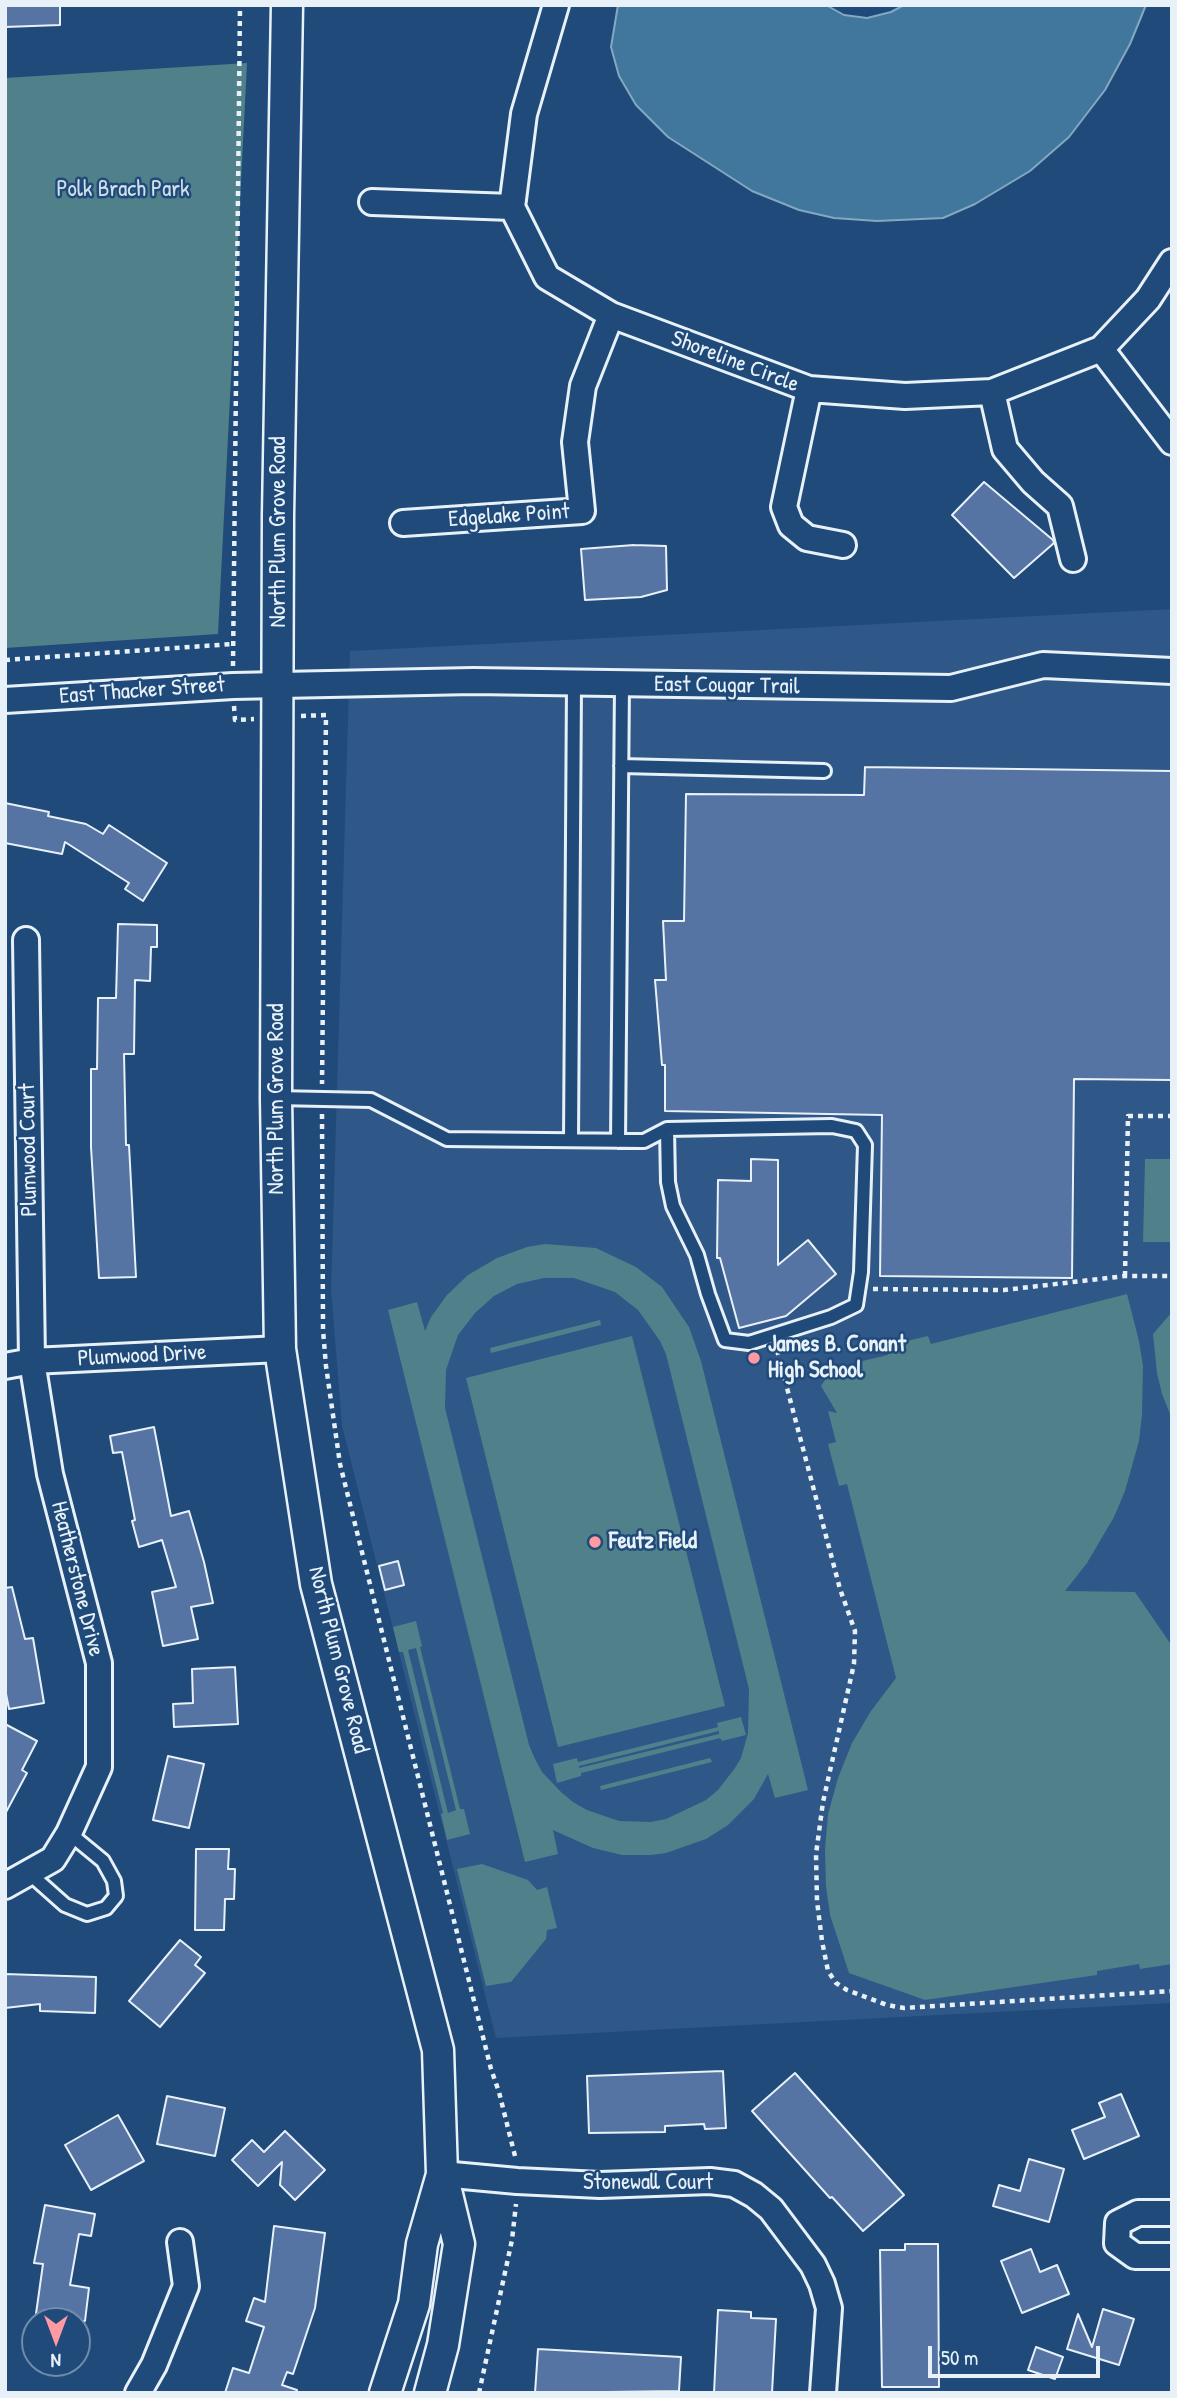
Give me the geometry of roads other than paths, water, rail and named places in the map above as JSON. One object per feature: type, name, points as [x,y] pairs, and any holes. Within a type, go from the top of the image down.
[{"type":"street","name":"North Plum Grove Road","points":[[287,5],[278,502],[276,1098],[280,1349],[316,1584],[438,2050],[442,2174],[459,2244],[443,2345],[430,2393]]},
{"type":"street","points":[[372,202],[512,207],[524,114],[556,5]]},
{"type":"street","name":"Shoreline Circle","points":[[512,207],[547,277],[611,315],[808,390],[905,396],[992,392],[1101,349],[1148,299],[1172,262]]},
{"type":"street","name":"Edgelake Point","points":[[403,523],[582,511],[575,442],[583,386],[611,315]]},
{"type":"street","points":[[1101,349],[1172,442]]},
{"type":"street","points":[[808,390],[784,507],[791,524],[807,538],[843,545]]},
{"type":"street","points":[[992,392],[1005,449],[1033,482],[1060,506],[1073,559]]},
{"type":"street","name":"East Cougar Trail","points":[[278,684],[473,681],[951,688],[1043,665],[1172,671]]},
{"type":"street","name":"East Thacker Street","points":[[5,700],[278,684]]},
{"type":"street","name":"Plumwood Court","points":[[26,940],[32,1361]]},
{"type":"street","name":"Plumwood Drive","points":[[5,1366],[32,1361],[280,1349]]},
{"type":"street","name":"Heatherstone Drive","points":[[5,1886],[53,1859],[69,1833],[99,1766],[99,1663],[50,1474],[32,1361]]},
{"type":"street","name":"North Plum Grove Road","points":[[385,2393],[414,2304],[422,2244],[442,2174]]},
{"type":"street","name":"Stonewall Court","points":[[442,2174],[600,2185],[710,2181],[734,2184],[754,2195],[771,2209],[813,2265],[822,2284],[829,2308],[823,2393]]},
{"type":"street","points":[[1172,2213],[1138,2213],[1118,2223],[1117,2243],[1135,2256],[1172,2256]]},
{"type":"street","points":[[138,2393],[155,2365],[186,2286],[180,2242]]},
{"type":"lane","points":[[571,1140],[574,684]]},
{"type":"lane","points":[[618,1141],[622,684]]},
{"type":"lane","points":[[621,766],[824,771]]},
{"type":"lane","points":[[276,1098],[371,1100],[447,1139],[644,1141],[667,1129],[832,1126],[856,1131],[865,1145],[861,1272],[856,1305],[831,1317],[749,1343],[725,1340],[697,1255],[673,1206],[668,1182],[667,1129]]},
{"type":"lane","points":[[29,1873],[65,1905],[88,1914],[106,1908],[116,1896],[114,1881],[103,1861],[69,1833]]},
{"type":"place","name":"James B. Conant High School","points":[[754,1358]]},
{"type":"place","name":"Feutz Field","points":[[595,1542]]},
{"type":"park label","name":"Polk Brach Park","points":[[123,190]]}]
